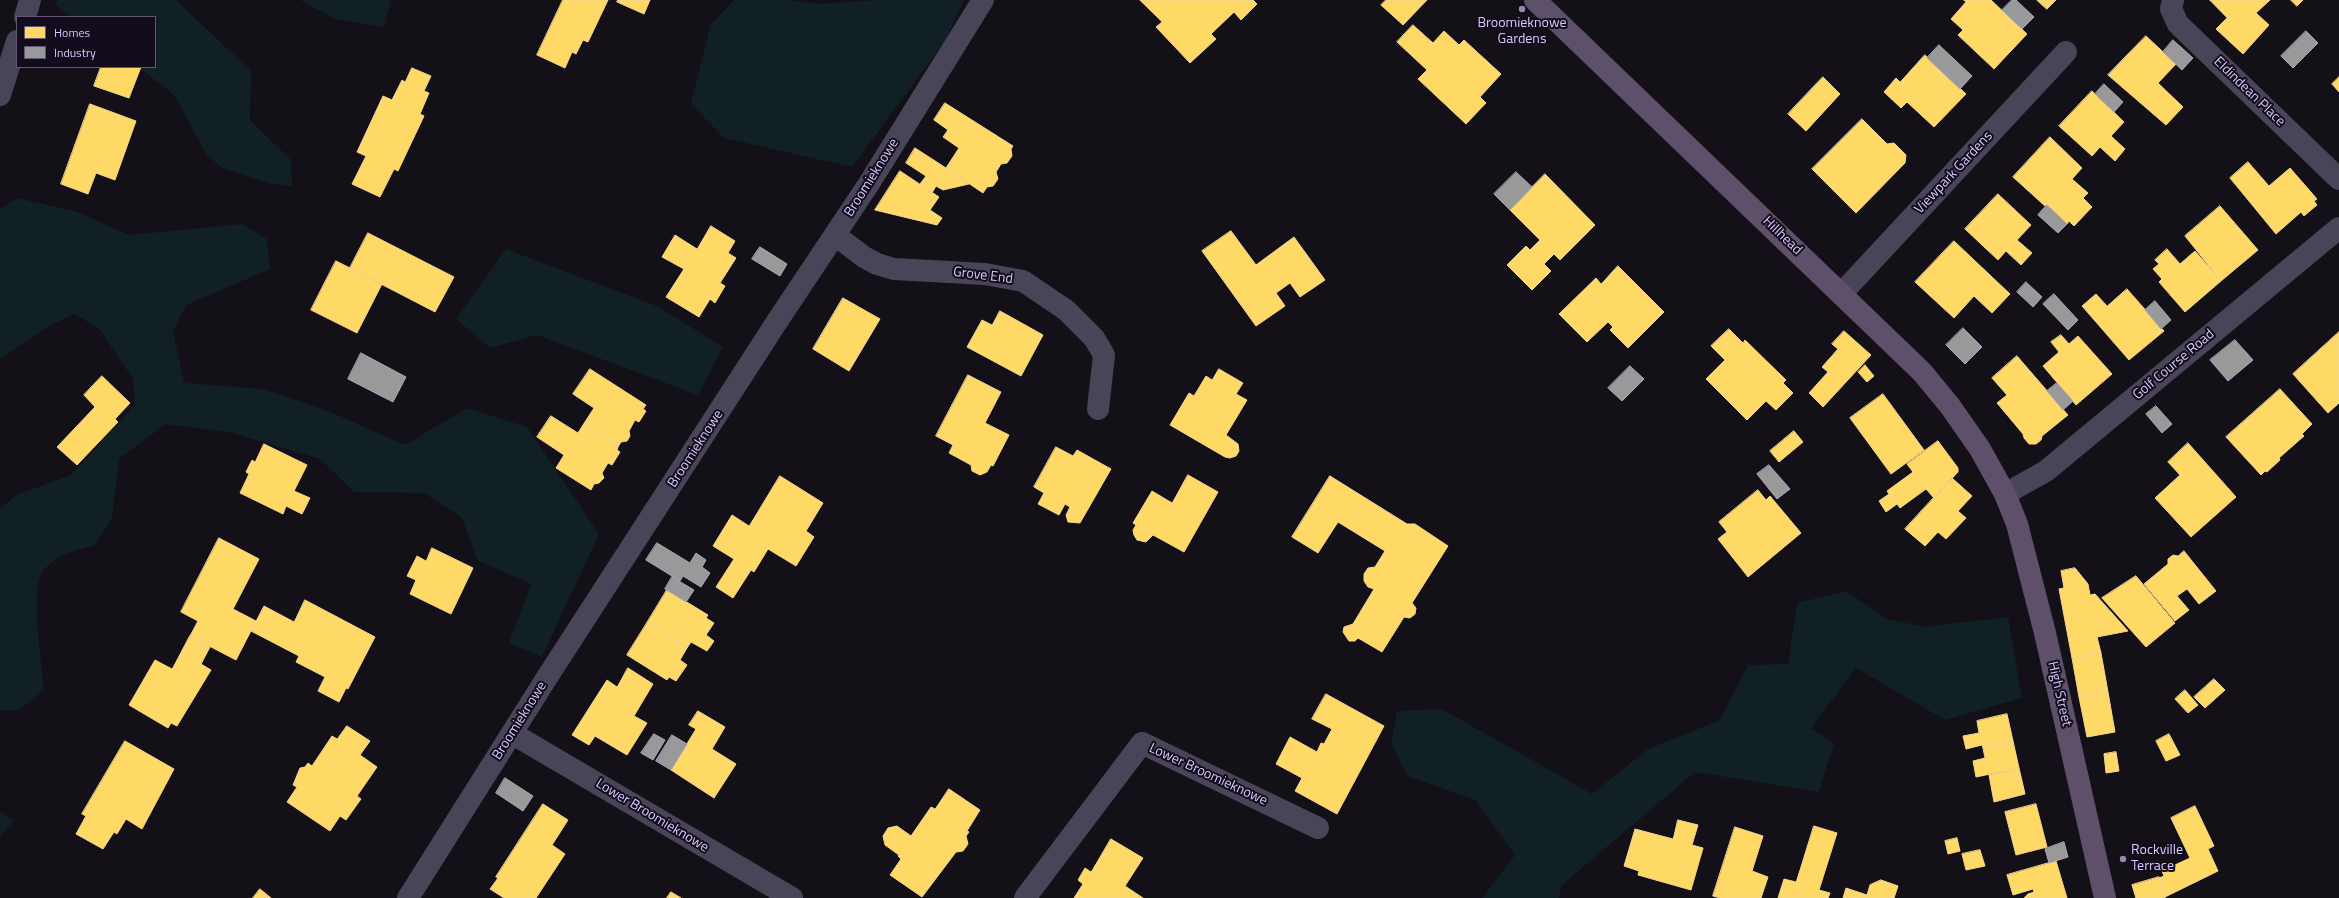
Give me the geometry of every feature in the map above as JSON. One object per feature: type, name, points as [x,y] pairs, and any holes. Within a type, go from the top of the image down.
[{"type":"main road","name":"Hillhead","points":[[1535,0],[1842,293],[1922,372],[1980,449],[2005,494]]},
{"type":"main road","name":"High Street","points":[[2005,494],[2027,557],[2106,898]]},
{"type":"street","points":[[25,16],[30,0]]},
{"type":"street","name":"Broomieknowe","points":[[408,898],[778,320],[835,235],[983,0]]},
{"type":"street","name":"Eldindean Place","points":[[2173,0],[2171,9],[2178,24],[2339,178]]},
{"type":"street","points":[[0,95],[16,44]]},
{"type":"street","name":"Viewpark Gardens","points":[[1842,293],[2066,52]]},
{"type":"street","name":"Golf Course Road","points":[[2005,494],[2046,471],[2339,228]]},
{"type":"street","name":"Grove End","points":[[835,235],[864,257],[877,264],[894,269],[985,274],[1023,281],[1066,310],[1094,338],[1101,349],[1104,355],[1098,409]]},
{"type":"street","name":"Lower Broomieknowe","points":[[513,734],[792,898]]},
{"type":"street","name":"Lower Broomieknowe","points":[[1025,898],[1142,743],[1318,828]]},
{"type":"shaded area","points":[[57,0],[176,0],[251,71],[250,120],[291,160],[292,186],[270,184],[222,168],[206,154],[174,95],[139,68],[156,68],[156,16],[71,16],[56,5]]},
{"type":"shaded area","points":[[300,0],[391,0],[384,27],[335,19]]},
{"type":"shaded area","points":[[734,0],[790,0],[818,4],[877,0],[964,0],[945,41],[852,167],[724,138],[691,104],[711,24]]},
{"type":"shaded area","points":[[17,198],[78,212],[129,235],[242,224],[267,239],[270,269],[186,305],[173,331],[184,383],[264,389],[328,411],[405,445],[467,408],[527,427],[599,534],[542,657],[509,643],[531,584],[477,560],[462,518],[424,493],[354,492],[320,459],[229,432],[166,424],[119,459],[112,518],[95,545],[66,554],[53,562],[42,573],[37,596],[37,612],[44,690],[19,710],[0,710],[0,509],[16,495],[71,475],[135,405],[133,379],[100,330],[75,314],[49,326],[0,359],[0,209]]},
{"type":"shaded area","points":[[506,249],[659,307],[723,347],[698,395],[537,335],[490,348],[456,319]]},
{"type":"shaded area","points":[[1846,591],[1887,619],[1925,627],[2008,617],[2022,698],[1945,720],[1856,668],[1811,728],[1834,743],[1819,792],[1695,772],[1562,885],[1559,898],[1482,898],[1515,855],[1475,800],[1407,776],[1391,743],[1397,711],[1442,709],[1592,794],[1648,749],[1720,720],[1748,665],[1788,664],[1797,603]]},
{"type":"shaded area","points":[[0,811],[14,821],[0,836]]},
{"type":"building: Homes","points":[[563,0],[608,0],[588,42],[583,40],[576,54],[572,52],[565,68],[537,55]]},
{"type":"building: Homes","points":[[618,0],[650,0],[644,14],[617,2]]},
{"type":"building: Homes","points":[[1140,0],[1253,0],[1257,4],[1241,20],[1234,12],[1211,34],[1216,39],[1190,63],[1156,27],[1162,22]]},
{"type":"building: Homes","points":[[1386,0],[1427,0],[1403,25],[1381,5]]},
{"type":"building: Homes","points":[[1964,0],[1991,0],[2027,34],[1994,69],[1958,35],[1963,30],[1951,19],[1966,2]]},
{"type":"building: Homes","points":[[2037,0],[2056,0],[2047,9]]},
{"type":"building: Homes","points":[[2210,0],[2270,0],[2256,13],[2269,25],[2243,54],[2216,29],[2227,18]]},
{"type":"building: Homes","points":[[2291,0],[2303,0],[2297,6]]},
{"type":"building: Homes","points":[[1413,25],[1433,43],[1444,31],[1459,45],[1464,40],[1501,74],[1480,97],[1486,103],[1466,124],[1418,79],[1427,70],[1397,42]]},
{"type":"building: Homes","points":[[2146,36],[2176,64],[2158,83],[2183,107],[2166,125],[2108,75]]},
{"type":"building: Homes","points":[[1925,55],[1966,94],[1934,127],[1907,102],[1901,108],[1884,92],[1896,78],[1900,82]]},
{"type":"building: Homes","points":[[101,68],[141,68],[129,98],[94,86]]},
{"type":"building: Homes","points":[[412,68],[431,76],[424,91],[429,93],[420,114],[424,116],[398,171],[394,169],[380,197],[352,184],[366,156],[357,152],[383,96],[392,100],[402,80],[405,82]]},
{"type":"building: Homes","points":[[1823,77],[1840,94],[1806,131],[1788,114]]},
{"type":"building: Homes","points":[[2339,77],[2339,92],[2332,84]]},
{"type":"building: Homes","points":[[2092,91],[2124,122],[2111,136],[2125,149],[2115,161],[2100,147],[2092,156],[2059,126]]},
{"type":"building: Homes","points":[[945,103],[1013,146],[1011,149],[1012,156],[1007,163],[1001,164],[996,172],[998,179],[993,186],[987,187],[983,193],[946,168],[959,148],[943,137],[948,130],[934,120]]},
{"type":"building: Homes","points":[[90,104],[136,121],[115,180],[96,173],[88,194],[61,184]]},
{"type":"building: Homes","points":[[1862,119],[1887,144],[1894,143],[1906,155],[1905,163],[1856,213],[1812,169]]},
{"type":"building: Homes","points":[[2050,137],[2082,168],[2072,179],[2088,193],[2083,198],[2092,207],[2074,226],[2069,221],[2067,224],[2047,205],[2045,206],[2013,177]]},
{"type":"building: Homes","points":[[915,148],[969,184],[943,190],[936,186],[932,193],[920,184],[926,176],[906,163]]},
{"type":"building: Homes","points":[[2248,162],[2269,186],[2290,168],[2317,199],[2314,201],[2317,205],[2304,216],[2301,212],[2276,234],[2230,178]]},
{"type":"building: Homes","points":[[900,171],[939,197],[930,210],[942,218],[937,225],[875,210]]},
{"type":"building: Homes","points":[[1545,174],[1595,225],[1560,260],[1554,254],[1544,264],[1551,271],[1532,290],[1507,265],[1526,246],[1530,250],[1540,240],[1510,210]]},
{"type":"building: Homes","points":[[1998,194],[2031,225],[2017,240],[2032,253],[2021,265],[2006,251],[1998,260],[1965,229]]},
{"type":"building: Homes","points":[[2220,206],[2258,250],[2221,281],[2185,236]]},
{"type":"building: Homes","points":[[711,226],[735,241],[728,253],[736,258],[720,283],[725,286],[715,303],[710,299],[699,317],[666,297],[684,269],[662,257],[675,235],[697,249]]},
{"type":"building: Homes","points":[[1231,231],[1256,265],[1294,237],[1325,280],[1300,297],[1290,283],[1276,293],[1285,306],[1256,326],[1202,251]]},
{"type":"building: Homes","points":[[368,233],[454,277],[435,312],[350,268]]},
{"type":"building: Homes","points":[[1954,241],[2010,294],[1992,313],[1974,296],[1954,318],[1915,282]]},
{"type":"building: Homes","points":[[2167,249],[2180,264],[2195,251],[2221,281],[2185,312],[2159,282],[2162,279],[2153,269],[2159,264],[2155,260]]},
{"type":"building: Homes","points":[[336,261],[382,284],[357,333],[311,310]]},
{"type":"building: Homes","points":[[1618,266],[1664,312],[1628,348],[1610,330],[1613,327],[1608,322],[1587,342],[1559,314],[1596,278],[1601,284]]},
{"type":"building: Homes","points":[[2127,289],[2164,331],[2129,360],[2082,306],[2096,294],[2107,306]]},
{"type":"building: Homes","points":[[843,298],[880,319],[849,371],[813,349]]},
{"type":"building: Homes","points":[[1000,311],[1043,335],[1021,376],[967,347],[982,320],[992,325]]},
{"type":"building: Homes","points":[[1729,329],[1743,343],[1745,340],[1786,380],[1783,383],[1793,393],[1776,410],[1766,401],[1747,420],[1706,379],[1725,360],[1711,346]]},
{"type":"building: Homes","points":[[1844,331],[1871,355],[1823,407],[1809,393],[1828,372],[1822,367],[1838,349],[1832,344]]},
{"type":"building: Homes","points":[[2339,332],[2339,403],[2328,413],[2293,374]]},
{"type":"building: Homes","points":[[2061,335],[2069,344],[2078,336],[2112,374],[2076,405],[2043,366],[2059,352],[2051,342]]},
{"type":"building: Homes","points":[[2017,356],[2068,415],[2042,436],[2041,440],[2036,444],[2029,444],[2024,438],[2023,434],[1997,403],[2007,395],[1992,378]]},
{"type":"building: Homes","points":[[1865,365],[1874,376],[1867,382],[1858,372]]},
{"type":"building: Homes","points":[[590,369],[646,405],[643,409],[646,411],[639,422],[635,420],[629,431],[630,436],[627,441],[621,442],[618,447],[583,425],[594,408],[573,394]]},
{"type":"building: Homes","points":[[1219,369],[1243,383],[1236,394],[1247,400],[1226,435],[1238,444],[1239,451],[1236,456],[1230,458],[1225,457],[1170,425],[1189,393],[1194,396],[1206,376],[1212,380]]},
{"type":"building: Homes","points":[[968,375],[1001,392],[985,423],[1009,435],[993,466],[991,465],[987,472],[980,475],[972,471],[971,465],[949,453],[953,445],[936,436]]},
{"type":"building: Homes","points":[[102,376],[130,403],[115,419],[118,422],[77,465],[57,447],[95,407],[84,395]]},
{"type":"building: Homes","points":[[2280,389],[2312,424],[2302,434],[2304,436],[2279,458],[2280,460],[2267,472],[2265,471],[2261,475],[2226,437]]},
{"type":"building: Homes","points":[[1883,394],[1924,450],[1891,474],[1850,418]]},
{"type":"building: Homes","points":[[551,416],[578,433],[583,425],[618,447],[617,450],[620,452],[612,465],[608,463],[602,473],[604,478],[599,483],[594,484],[591,490],[556,468],[564,455],[537,437]]},
{"type":"building: Homes","points":[[1794,431],[1803,442],[1779,462],[1770,451]]},
{"type":"building: Homes","points":[[1938,441],[1958,468],[1958,472],[1934,498],[1926,489],[1900,508],[1897,504],[1886,512],[1879,501],[1889,494],[1887,491],[1913,472],[1907,464]]},
{"type":"building: Homes","points":[[2188,443],[2236,497],[2191,537],[2155,498],[2180,475],[2168,462]]},
{"type":"building: Homes","points":[[264,444],[307,465],[294,491],[310,498],[302,514],[286,506],[283,514],[240,493],[249,474],[246,472],[252,460],[255,462]]},
{"type":"building: Homes","points":[[1056,447],[1073,456],[1077,450],[1111,469],[1080,523],[1068,522],[1066,515],[1070,507],[1065,504],[1059,515],[1038,504],[1044,493],[1034,487]]},
{"type":"building: Homes","points":[[1188,475],[1218,492],[1184,552],[1153,535],[1146,542],[1137,540],[1133,530],[1136,525],[1133,523],[1152,491],[1172,503]]},
{"type":"building: Homes","points":[[780,476],[823,503],[806,531],[814,537],[796,566],[768,549],[754,572],[751,570],[733,598],[716,587],[734,559],[713,546],[732,515],[749,526]]},
{"type":"building: Homes","points":[[1330,476],[1407,524],[1415,524],[1448,546],[1412,603],[1416,608],[1415,614],[1410,618],[1404,617],[1382,652],[1358,638],[1355,641],[1349,641],[1343,632],[1344,627],[1353,624],[1374,589],[1368,587],[1364,581],[1364,574],[1368,568],[1375,567],[1385,551],[1338,522],[1318,553],[1292,537]]},
{"type":"building: Homes","points":[[1952,478],[1972,496],[1958,511],[1966,518],[1946,539],[1938,532],[1925,546],[1905,529]]},
{"type":"building: Homes","points":[[1758,490],[1766,500],[1770,496],[1801,533],[1748,577],[1718,539],[1727,532],[1719,522]]},
{"type":"building: Homes","points":[[219,538],[259,559],[233,609],[256,621],[236,660],[190,636],[198,621],[181,612]]},
{"type":"building: Homes","points":[[432,548],[473,568],[451,614],[410,594],[416,580],[407,576],[417,556],[426,561]]},
{"type":"building: Homes","points":[[2184,551],[2216,591],[2199,604],[2187,589],[2177,596],[2189,610],[2175,621],[2144,584],[2168,564],[2168,559],[2173,555],[2178,556]]},
{"type":"building: Homes","points":[[2075,568],[2088,584],[2090,595],[2095,594],[2128,631],[2097,637],[2101,653],[2072,658],[2059,589],[2064,588],[2061,571]]},
{"type":"building: Homes","points":[[2136,576],[2175,623],[2146,647],[2102,598]]},
{"type":"building: Homes","points":[[667,590],[708,615],[706,618],[714,623],[706,635],[714,641],[707,651],[691,642],[687,648],[647,623]]},
{"type":"building: Homes","points":[[305,600],[375,637],[348,689],[346,688],[339,702],[318,691],[325,677],[296,662],[299,656],[251,631],[264,606],[294,622]]},
{"type":"building: Homes","points":[[647,623],[687,648],[680,660],[687,665],[676,681],[669,677],[667,680],[627,655]]},
{"type":"building: Homes","points":[[190,636],[210,647],[201,664],[211,670],[177,726],[171,723],[168,728],[129,705],[155,660],[172,669]]},
{"type":"building: Homes","points":[[2101,653],[2108,692],[2079,697],[2072,658]]},
{"type":"building: Homes","points":[[628,668],[653,684],[634,716],[647,723],[627,755],[595,736],[589,745],[572,735],[607,680],[617,687]]},
{"type":"building: Homes","points":[[2214,679],[2225,690],[2205,708],[2194,697]]},
{"type":"building: Homes","points":[[2185,690],[2198,705],[2188,713],[2175,699]]},
{"type":"building: Homes","points":[[2108,692],[2115,732],[2087,737],[2079,697]]},
{"type":"building: Homes","points":[[1326,694],[1384,726],[1337,814],[1295,791],[1302,778],[1276,764],[1290,737],[1317,752],[1321,743],[1324,744],[1332,729],[1312,719]]},
{"type":"building: Homes","points":[[698,711],[725,727],[712,749],[736,764],[714,798],[671,770],[696,729],[689,725]]},
{"type":"building: Homes","points":[[2007,714],[2013,741],[1983,748],[1982,745],[1966,749],[1963,736],[1979,733],[1977,721]]},
{"type":"building: Homes","points":[[347,726],[370,741],[360,755],[377,767],[357,796],[361,799],[346,820],[340,816],[330,831],[287,802],[297,787],[293,785],[300,768],[305,767],[308,763],[312,766],[332,736],[337,739]]},
{"type":"building: Homes","points":[[2169,734],[2180,755],[2166,761],[2156,741]]},
{"type":"building: Homes","points":[[125,741],[174,769],[142,829],[126,819],[117,834],[114,832],[103,849],[76,834],[86,816],[82,814]]},
{"type":"building: Homes","points":[[2013,741],[2019,768],[1976,777],[1973,761],[1985,758],[1983,748]]},
{"type":"building: Homes","points":[[2116,752],[2119,771],[2106,773],[2104,754]]},
{"type":"building: Homes","points":[[2019,768],[2025,794],[1994,802],[1989,775]]},
{"type":"building: Homes","points":[[949,789],[980,810],[967,831],[969,832],[966,836],[968,844],[963,851],[956,852],[922,897],[890,875],[901,859],[898,856],[899,855],[885,845],[883,836],[888,828],[897,826],[911,836],[931,807],[935,809]]},
{"type":"building: Homes","points":[[543,804],[568,820],[552,845],[565,854],[536,898],[504,898],[490,889],[498,878],[496,877]]},
{"type":"building: Homes","points":[[2036,804],[2047,847],[2016,855],[2005,812]]},
{"type":"building: Homes","points":[[2195,806],[2214,846],[2208,849],[2218,871],[2165,897],[2159,878],[2164,876],[2162,871],[2190,858],[2171,818]]},
{"type":"building: Homes","points":[[1678,820],[1698,825],[1692,845],[1703,848],[1691,890],[1638,875],[1639,871],[1624,866],[1635,829],[1673,839]]},
{"type":"building: Homes","points":[[1814,826],[1837,833],[1819,890],[1830,893],[1828,898],[1778,898],[1784,879],[1796,882]]},
{"type":"building: Homes","points":[[1735,827],[1763,836],[1752,871],[1768,877],[1761,898],[1720,898],[1713,896]]},
{"type":"building: Homes","points":[[1957,838],[1960,851],[1948,854],[1945,841]]},
{"type":"building: Homes","points":[[1111,839],[1143,858],[1125,886],[1143,898],[1074,898],[1083,884],[1078,880],[1085,868],[1091,872]]},
{"type":"building: Homes","points":[[1980,850],[1985,866],[1966,870],[1962,854]]},
{"type":"building: Homes","points":[[2056,861],[2067,898],[2024,898],[2028,894],[2034,892],[2033,889],[2013,895],[2007,875]]},
{"type":"building: Homes","points":[[2159,877],[2165,898],[2136,898],[2132,885]]},
{"type":"building: Homes","points":[[1881,880],[1898,886],[1894,898],[1843,898],[1846,888],[1867,895],[1870,885]]},
{"type":"building: Homes","points":[[260,889],[271,898],[253,898]]},
{"type":"building: Homes","points":[[671,892],[681,898],[667,898]]},
{"type":"building: Industry","points":[[2012,0],[2016,0],[2034,17],[2022,29],[2002,10]]},
{"type":"building: Industry","points":[[2306,31],[2318,43],[2293,68],[2281,56]]},
{"type":"building: Industry","points":[[2173,40],[2193,58],[2182,70],[2163,52]]},
{"type":"building: Industry","points":[[1939,45],[1972,76],[1960,89],[1927,58]]},
{"type":"building: Industry","points":[[2104,84],[2123,102],[2114,112],[2095,94]]},
{"type":"building: Industry","points":[[1516,172],[1532,187],[1510,210],[1494,194]]},
{"type":"building: Industry","points":[[2047,205],[2067,224],[2058,233],[2038,215]]},
{"type":"building: Industry","points":[[760,247],[787,264],[780,276],[752,259]]},
{"type":"building: Industry","points":[[2026,282],[2042,297],[2033,307],[2017,292]]},
{"type":"building: Industry","points":[[2054,294],[2078,320],[2068,330],[2043,304]]},
{"type":"building: Industry","points":[[2155,301],[2171,320],[2161,329],[2145,310]]},
{"type":"building: Industry","points":[[1963,328],[1982,347],[1965,364],[1946,345]]},
{"type":"building: Industry","points":[[2235,340],[2253,360],[2228,381],[2210,360]]},
{"type":"building: Industry","points":[[361,353],[406,377],[393,402],[348,379]]},
{"type":"building: Industry","points":[[1630,366],[1644,379],[1622,401],[1608,388]]},
{"type":"building: Industry","points":[[2057,383],[2073,401],[2063,410],[2047,391]]},
{"type":"building: Industry","points":[[2156,406],[2172,424],[2162,433],[2146,414]]},
{"type":"building: Industry","points":[[1769,465],[1790,489],[1777,499],[1757,474]]},
{"type":"building: Industry","points":[[657,543],[690,563],[696,553],[706,560],[702,567],[710,573],[701,587],[683,576],[680,581],[646,560]]},
{"type":"building: Industry","points":[[672,577],[694,590],[686,602],[665,589]]},
{"type":"building: Industry","points":[[654,734],[665,740],[653,760],[641,753]]},
{"type":"building: Industry","points":[[672,735],[687,744],[671,770],[656,761]]},
{"type":"building: Industry","points":[[505,778],[533,796],[523,811],[496,793]]},
{"type":"building: Industry","points":[[2064,842],[2068,857],[2049,863],[2045,849]]},
{"type":"place","name":"Broomieknowe Gardens","points":[[1522,9]]},
{"type":"place","name":"Rockville Terrace","points":[[2123,859]]}]
